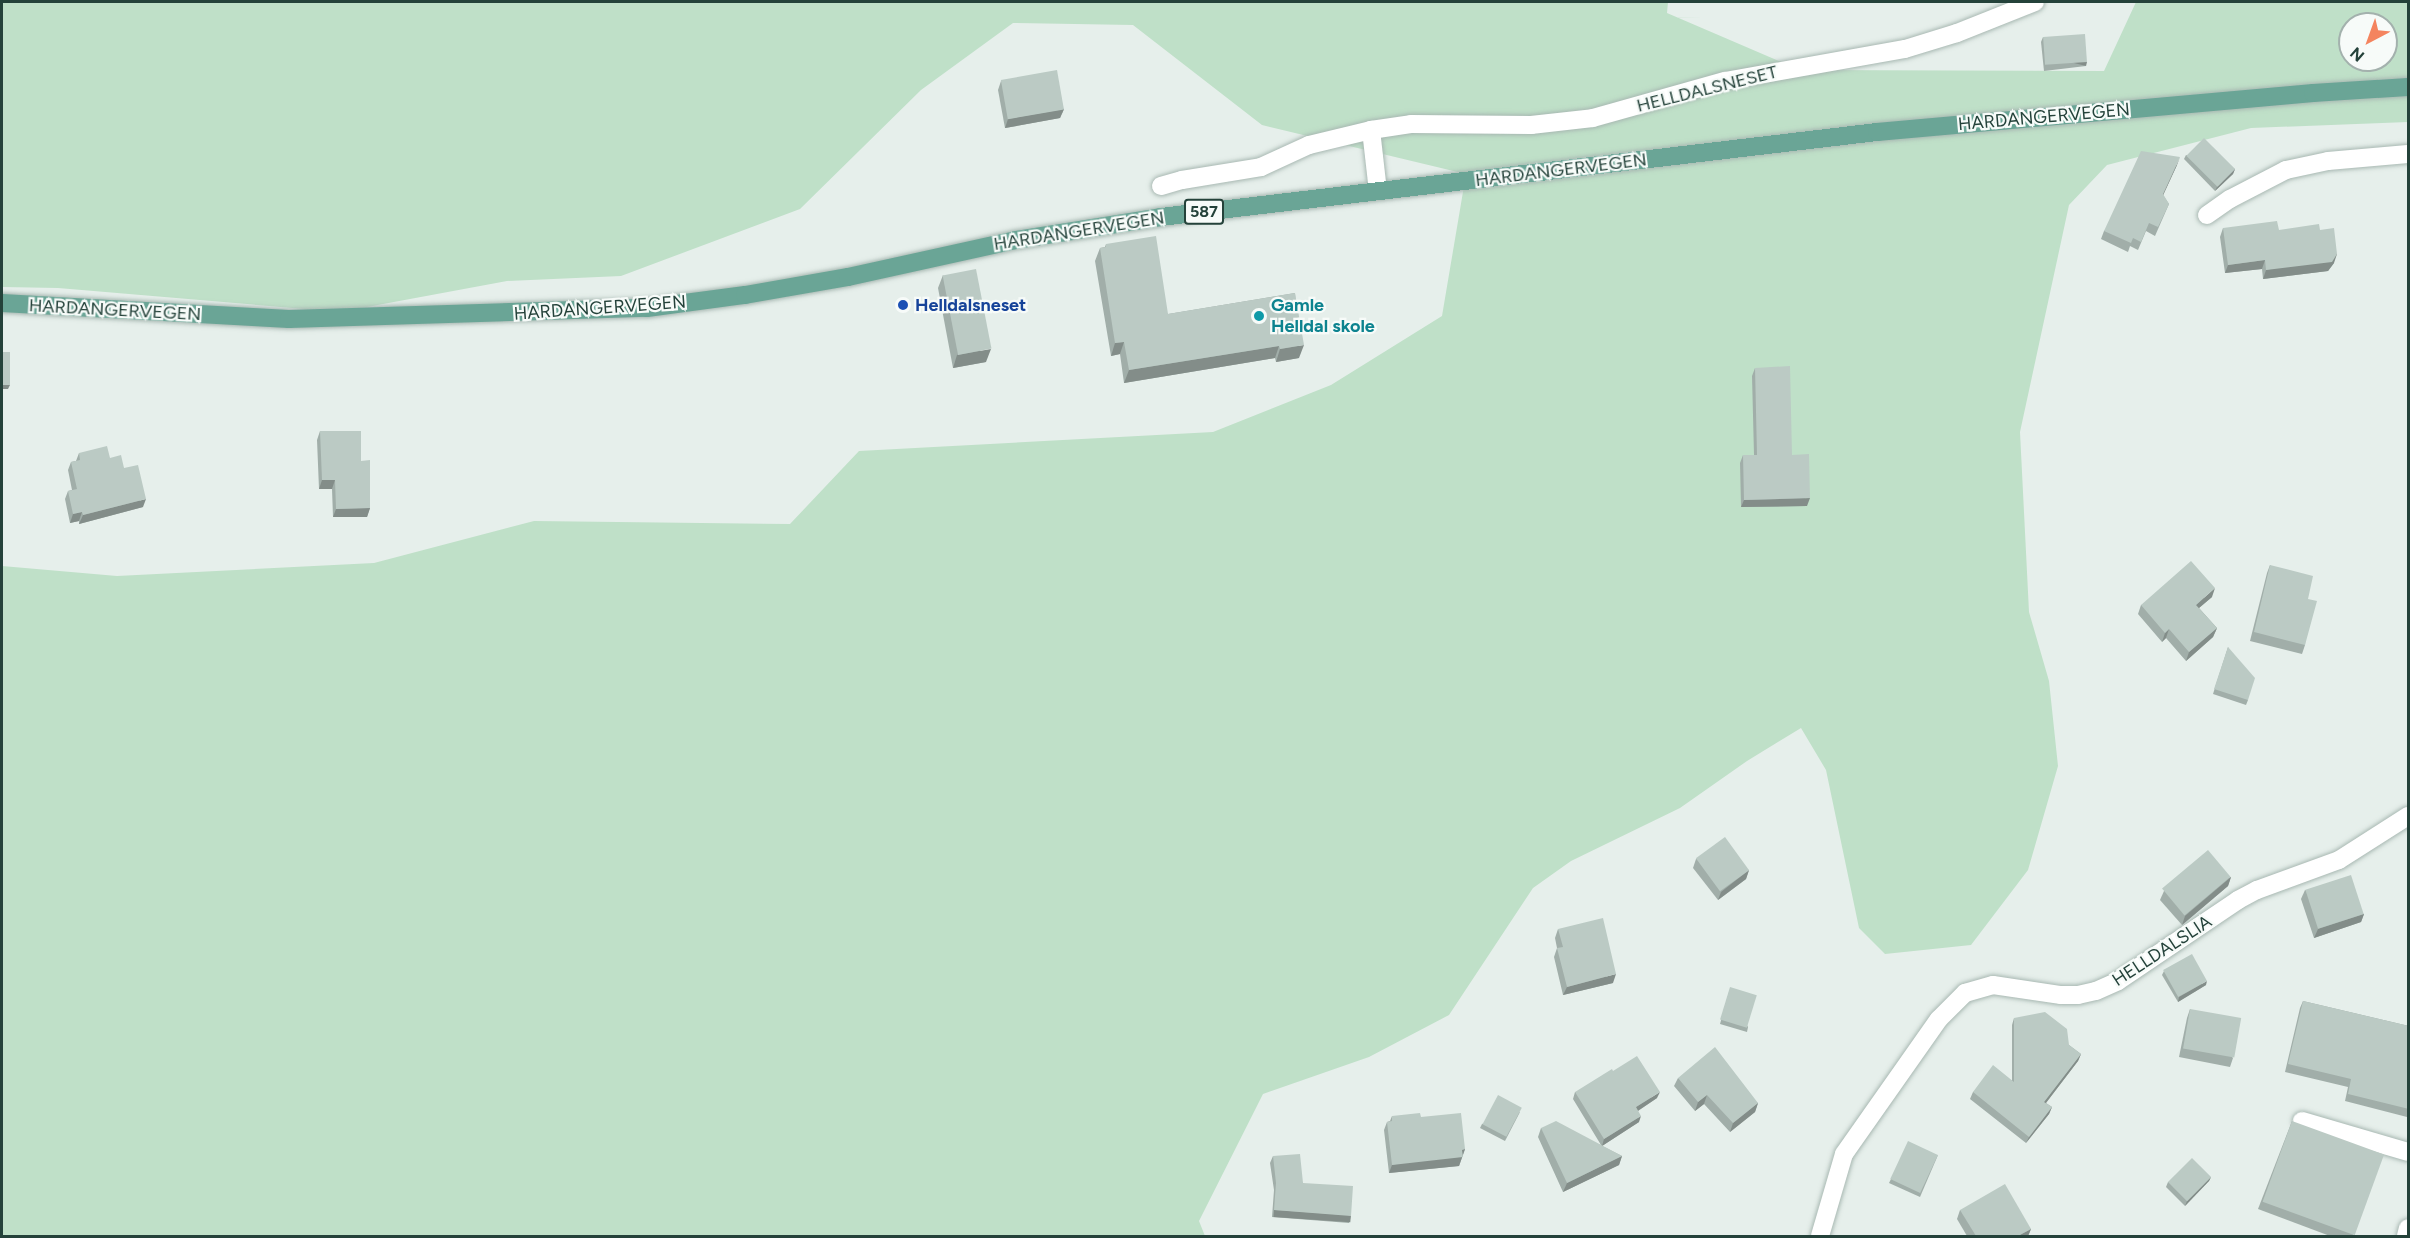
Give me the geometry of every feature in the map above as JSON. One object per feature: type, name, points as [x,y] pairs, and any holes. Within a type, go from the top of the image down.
[{"type":"main road","name":"HARDANGERVEGEN","points":[[2,303],[289,319],[647,308],[745,295],[848,277],[1038,236],[1161,217],[1877,132],[2409,87]]},
{"type":"street","name":"HELLDALSNESET","points":[[1161,186],[1182,180],[1261,167],[1309,145],[1371,130],[1411,124],[1531,125],[1593,118],[1725,81],[1905,49],[1957,33],[2035,2]]},
{"type":"street","points":[[1371,130],[1378,191]]},
{"type":"street","points":[[2207,215],[2230,199],[2286,170],[2328,161],[2409,154]]},
{"type":"street","name":"HELLDALSLIA","points":[[1820,1236],[1844,1154],[1939,1019],[1965,993],[1993,985],[2061,995],[2079,995],[2096,991],[2118,981],[2238,900],[2257,890],[2338,860],[2409,816]]},
{"type":"street","points":[[2302,1121],[2409,1152]]},
{"type":"street","points":[[2406,1236],[2409,1228]]},
{"type":"green space","points":[[2,2],[1668,2],[1667,13],[1800,70],[2104,71],[2136,2],[2408,2],[2408,122],[2251,128],[2107,165],[2069,205],[2020,432],[2029,612],[2049,681],[2058,766],[2028,870],[1971,945],[1885,954],[1859,928],[1826,770],[1801,728],[1747,761],[1680,808],[1571,861],[1533,888],[1449,1015],[1369,1057],[1263,1094],[1199,1221],[1205,1236],[2,1236],[2,566],[117,576],[374,563],[534,521],[790,524],[859,451],[1213,432],[1331,385],[1442,316],[1466,174],[1262,125],[1133,25],[1013,23],[921,90],[800,209],[621,276],[507,281],[340,312],[58,288],[2,287]]},
{"type":"building","points":[[2085,34],[2087,62],[2045,65],[2043,37]]},
{"type":"building","points":[[1057,70],[1064,109],[1008,119],[1001,80]]},
{"type":"building","points":[[2204,138],[2235,169],[2217,187],[2186,156]]},
{"type":"building","points":[[2141,151],[2180,157],[2163,194],[2169,204],[2158,227],[2149,223],[2141,242],[2133,238],[2131,243],[2104,231]]},
{"type":"building","points":[[2277,221],[2279,230],[2319,224],[2320,230],[2334,228],[2337,254],[2332,262],[2266,270],[2265,260],[2228,265],[2223,228]]},
{"type":"building","name":"Gamle Helldal skole","points":[[1156,236],[1168,314],[1295,293],[1304,345],[1280,349],[1279,346],[1129,370],[1124,342],[1115,343],[1100,248],[1106,247],[1106,244]]},
{"type":"building","points":[[976,269],[991,349],[958,355],[943,275]]},
{"type":"building","points":[[2,352],[10,352],[10,385],[2,385]]},
{"type":"building","points":[[1790,366],[1792,455],[1809,454],[1810,498],[1744,500],[1743,455],[1757,455],[1755,368]]},
{"type":"building","points":[[320,431],[361,431],[361,461],[370,460],[370,508],[336,509],[335,480],[322,480]]},
{"type":"building","points":[[107,446],[110,458],[121,455],[124,468],[138,465],[146,499],[83,515],[82,512],[73,514],[68,491],[77,489],[71,462],[80,460],[79,453]]},
{"type":"building","points":[[2191,561],[2215,588],[2196,605],[2217,628],[2189,652],[2169,629],[2165,633],[2141,605]]},
{"type":"building","points":[[2270,565],[2313,576],[2308,599],[2317,601],[2305,645],[2254,632]]},
{"type":"building","points":[[2228,647],[2255,678],[2248,700],[2214,689]]},
{"type":"building","points":[[1725,837],[1749,870],[1720,891],[1696,858]]},
{"type":"building","points":[[2208,850],[2230,877],[2185,915],[2162,889]]},
{"type":"building","points":[[2351,875],[2364,914],[2318,929],[2305,890]]},
{"type":"building","points":[[1603,918],[1616,974],[1567,987],[1557,948],[1563,947],[1558,929]]},
{"type":"building","points":[[2192,954],[2207,981],[2178,997],[2163,970]]},
{"type":"building","points":[[1730,987],[1757,995],[1747,1028],[1720,1020]]},
{"type":"building","points":[[2303,1001],[2409,1026],[2409,1109],[2348,1094],[2351,1079],[2288,1064]]},
{"type":"building","points":[[2190,1009],[2241,1018],[2234,1057],[2183,1048]]},
{"type":"building","points":[[2045,1012],[2067,1029],[2069,1045],[2081,1054],[2044,1102],[2052,1107],[2029,1137],[1973,1092],[1993,1065],[2014,1082],[2014,1018]]},
{"type":"building","points":[[1715,1047],[1758,1103],[1733,1123],[1707,1095],[1698,1102],[1678,1078]]},
{"type":"building","points":[[1637,1056],[1660,1092],[1636,1107],[1641,1116],[1604,1139],[1575,1092]]},
{"type":"building","points":[[1498,1095],[1522,1108],[1506,1137],[1483,1124]]},
{"type":"building","points":[[1420,1113],[1421,1117],[1461,1113],[1465,1149],[1462,1150],[1463,1157],[1392,1165],[1387,1122],[1392,1121],[1392,1116]]},
{"type":"building","points":[[1556,1121],[1622,1156],[1567,1183],[1541,1128]]},
{"type":"building","points":[[2292,1121],[2384,1155],[2355,1235],[2263,1202]]},
{"type":"building","points":[[1908,1141],[1938,1155],[1920,1193],[1890,1179]]},
{"type":"building","points":[[1300,1154],[1303,1183],[1353,1186],[1351,1216],[1274,1210],[1276,1183],[1273,1156]]},
{"type":"building","points":[[2192,1158],[2211,1177],[2187,1201],[2168,1182]]},
{"type":"building","points":[[2005,1184],[2031,1229],[2018,1236],[1976,1236],[1960,1210]]},
{"type":"place","name":"Helldalsneset","points":[[903,305]]},
{"type":"place","name":"Gamle Helldal skole","points":[[1259,316]]}]
